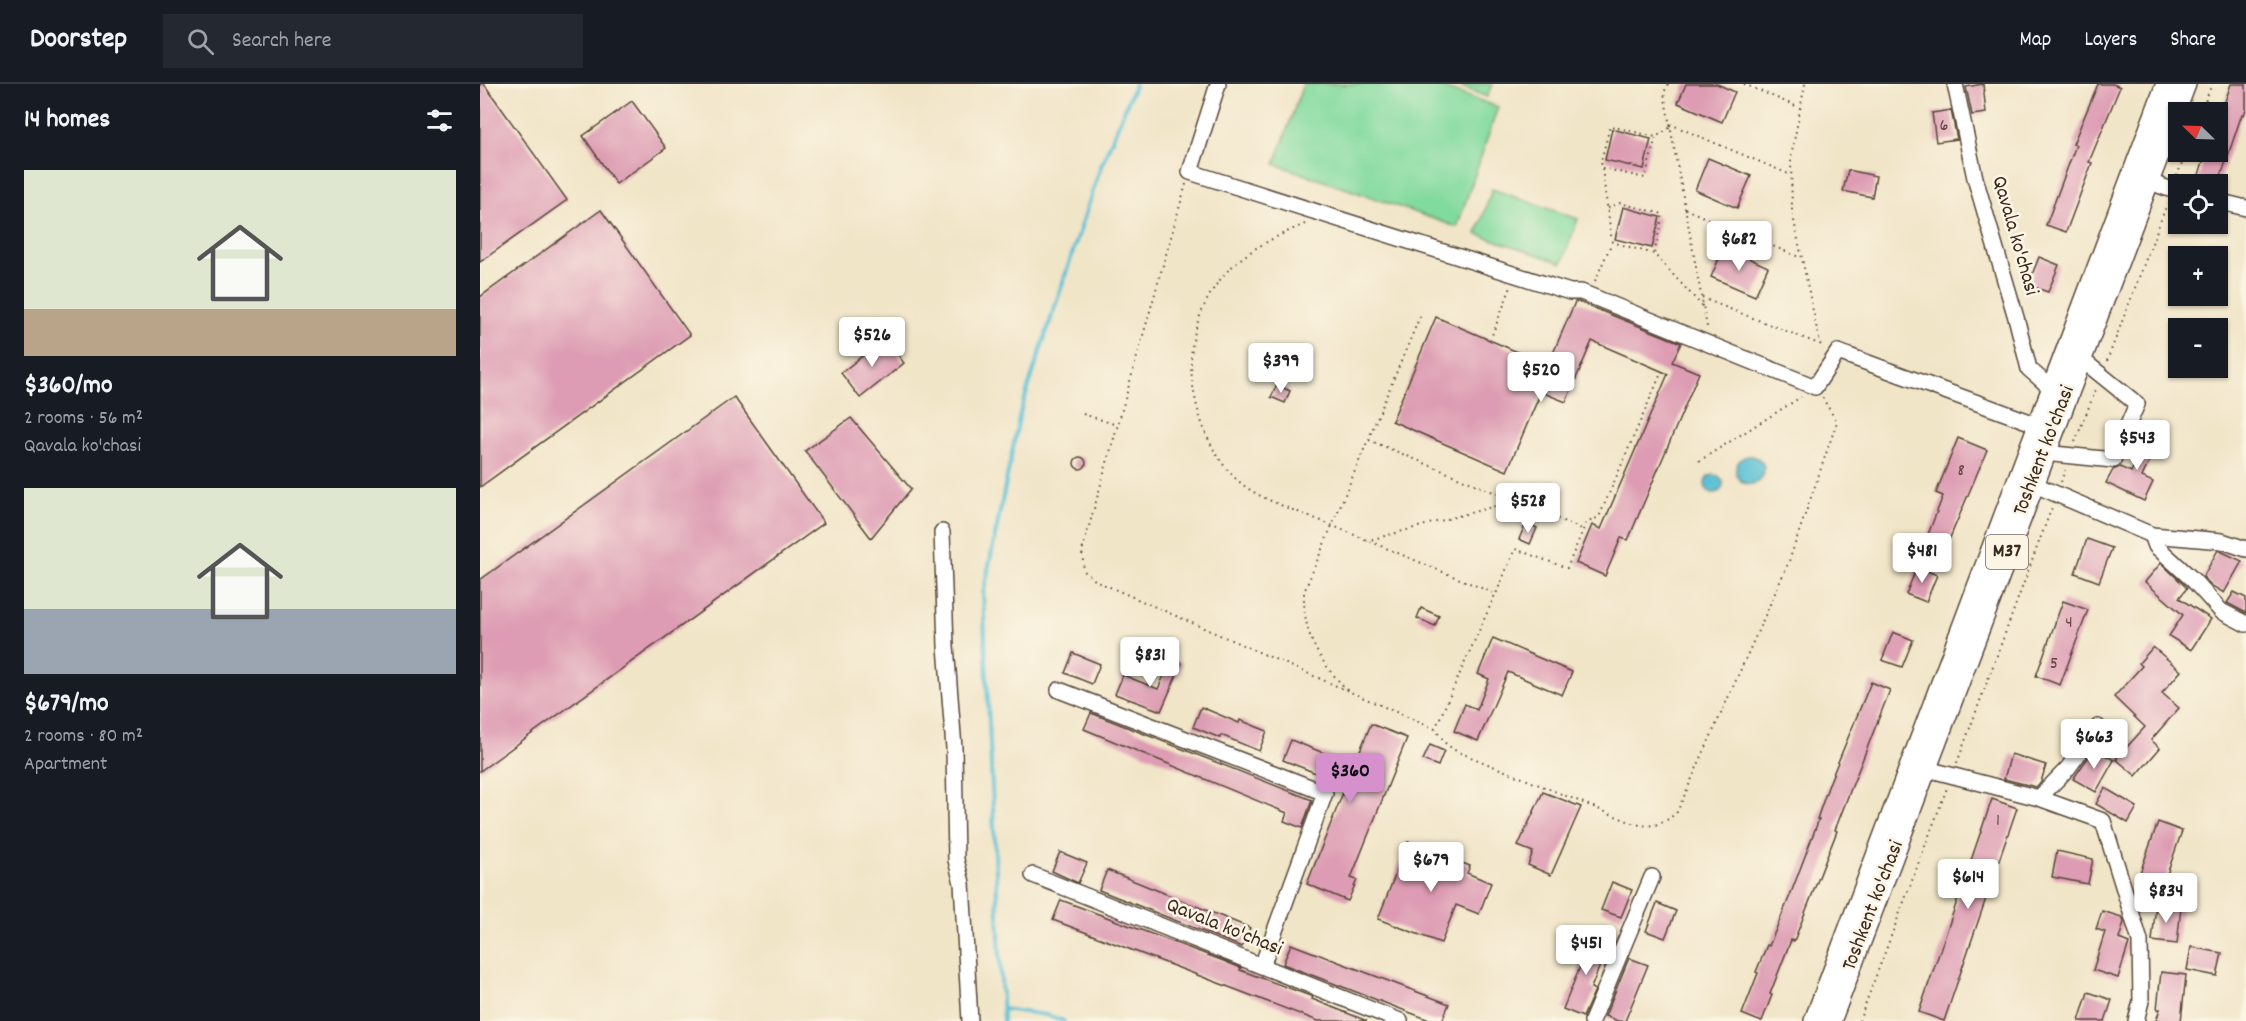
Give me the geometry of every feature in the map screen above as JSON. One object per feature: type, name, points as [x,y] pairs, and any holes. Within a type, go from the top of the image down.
[{"type":"highway","name":"Toshkent ko'chasi","points":[[1830,1021],[1927,769],[2080,358],[2140,179],[2167,84]]},
{"type":"highway","name":"Toshkent ko'chasi","points":[[1815,1021],[2052,389],[2140,179],[2185,84]]},
{"type":"street","points":[[1218,84],[1190,172],[1516,275],[1570,291],[1581,292],[1815,387],[1838,352],[2038,425]]},
{"type":"street","name":"Qavala ko'chasi","points":[[1955,84],[1975,178],[2029,369],[2052,389]]},
{"type":"street","points":[[2140,179],[2168,189]]},
{"type":"street","points":[[2228,204],[2246,208]]},
{"type":"street","points":[[2044,453],[2113,460],[2137,404],[2080,358]]},
{"type":"street","points":[[2033,484],[2152,535],[2222,541],[2246,549]]},
{"type":"street","points":[[942,532],[946,646],[954,748],[956,860],[962,883],[970,1021]]},
{"type":"street","points":[[2152,535],[2156,546],[2193,580],[2221,611],[2246,624]]},
{"type":"street","points":[[1059,690],[1325,793],[1262,966]]},
{"type":"street","points":[[2039,798],[2068,768],[2098,726]]},
{"type":"street","points":[[1927,769],[2039,798],[2103,821],[2140,941],[2141,1001],[2136,1021]]},
{"type":"street","name":"Qavala ko'chasi","points":[[1033,875],[1400,1021]]},
{"type":"street","points":[[1592,1021],[1652,877]]},
{"type":"path","points":[[1668,84],[1665,93],[1670,125],[1711,344]]},
{"type":"path","points":[[1744,84],[1801,108]]},
{"type":"path","points":[[1805,84],[1791,157],[1792,211],[1820,344]]},
{"type":"path","points":[[2205,102],[2212,84]]},
{"type":"path","points":[[1602,168],[1645,178],[1656,136],[1670,125]]},
{"type":"path","points":[[1670,125],[1791,175]]},
{"type":"path","points":[[1589,295],[1612,242],[1602,168],[1610,126],[1656,136]]},
{"type":"path","points":[[1190,172],[1082,551],[1082,564],[1087,575],[1096,582],[1435,729],[1446,744],[1456,751],[1635,824],[1646,827],[1656,826],[1677,813],[1788,564],[1837,422],[1815,387],[1699,461]]},
{"type":"path","points":[[1608,208],[1620,203],[1664,214],[1654,254]]},
{"type":"path","points":[[1685,209],[1802,258]]},
{"type":"path","points":[[1859,1021],[2070,456],[2168,209]]},
{"type":"path","points":[[1327,215],[1280,234],[1257,247],[1237,262],[1218,281],[1202,309],[1194,338],[1191,365],[1203,426],[1225,467],[1242,484],[1366,541],[1496,594]]},
{"type":"path","points":[[1612,242],[1654,254],[1703,306]]},
{"type":"path","points":[[1490,340],[1516,275]]},
{"type":"path","points":[[1702,298],[1838,352]]},
{"type":"path","points":[[1349,692],[1329,671],[1316,651],[1307,631],[1304,592],[1421,314]]},
{"type":"path","points":[[1435,729],[1515,549],[1567,568],[1586,523],[1599,517],[1662,371]]},
{"type":"path","points":[[1083,414],[1118,426]]},
{"type":"path","points":[[1369,440],[1583,529]]},
{"type":"path","points":[[1366,541],[1515,500]]},
{"type":"green space","points":[[1303,84],[1432,84],[1498,107],[1457,227],[1275,164]]},
{"type":"green space","points":[[1461,84],[1492,84],[1487,97],[1460,86]]},
{"type":"green space","points":[[1492,189],[1578,219],[1562,263],[1477,234]]},
{"type":"water","points":[[1750,456],[1760,460],[1764,470],[1760,480],[1750,484],[1740,480],[1736,470],[1740,460]]},
{"type":"water","points":[[1714,475],[1720,478],[1723,484],[1720,490],[1714,493],[1708,490],[1705,484],[1708,478]]},
{"type":"building","points":[[480,84],[484,84],[567,200],[480,262]]},
{"type":"building","points":[[1686,84],[1717,84],[1735,92],[1722,122],[1678,103]]},
{"type":"building","points":[[1983,84],[1986,113],[1972,115],[1966,87]]},
{"type":"building","points":[[2098,84],[2113,84],[2120,87],[2089,162],[2092,163],[2066,232],[2046,225],[2076,145],[2073,144]]},
{"type":"building","points":[[2231,84],[2246,84],[2246,109],[2244,115],[2242,114],[2228,155],[2228,102],[2225,102]]},
{"type":"building","points":[[632,101],[666,148],[616,184],[583,136]]},
{"type":"building","points":[[1951,110],[1957,139],[1936,142],[1932,113]]},
{"type":"building","points":[[1612,129],[1651,139],[1644,169],[1605,160]]},
{"type":"building","points":[[1708,158],[1751,176],[1737,208],[1695,190]]},
{"type":"building","points":[[2203,162],[2226,162],[2222,174],[2199,174]]},
{"type":"building","points":[[1848,170],[1876,176],[1872,197],[1843,191]]},
{"type":"building","points":[[1623,207],[1660,217],[1652,248],[1615,239]]},
{"type":"building","points":[[601,210],[690,335],[480,487],[480,297]]},
{"type":"building","points":[[1724,247],[1768,267],[1755,296],[1711,277]]},
{"type":"building","points":[[2039,257],[2059,265],[2048,292],[2028,285]]},
{"type":"building","points":[[1575,302],[1681,343],[1672,362],[1699,373],[1628,540],[1621,538],[1605,576],[1576,563],[1592,525],[1601,529],[1668,374],[1592,341],[1566,402],[1541,392],[1507,471],[1392,421],[1436,317],[1548,365]]},
{"type":"building","points":[[885,338],[904,363],[860,398],[841,373]]},
{"type":"building","points":[[1277,385],[1290,391],[1285,403],[1271,397]]},
{"type":"building","points":[[734,397],[824,523],[480,771],[480,580]]},
{"type":"building","points":[[851,418],[911,489],[871,538],[805,451]]},
{"type":"building","points":[[2151,429],[2162,434],[2142,477],[2153,482],[2144,501],[2106,483],[2113,470],[2120,467],[2131,472]]},
{"type":"building","points":[[1958,438],[1987,450],[1947,545],[1927,537],[1943,496],[1936,493]]},
{"type":"building","points":[[1082,457],[1086,463],[1082,469],[1078,469],[1074,461]]},
{"type":"building","points":[[1526,523],[1537,528],[1530,544],[1519,539]]},
{"type":"building","points":[[2087,539],[2112,548],[2099,582],[2075,573]]},
{"type":"building","points":[[2218,550],[2242,561],[2224,593],[2203,577]]},
{"type":"building","points":[[2161,563],[2187,588],[2179,598],[2211,619],[2191,650],[2169,636],[2183,615],[2145,582]]},
{"type":"building","points":[[1917,567],[1937,575],[1926,602],[1906,594]]},
{"type":"building","points":[[2234,592],[2246,598],[2246,613],[2227,603]]},
{"type":"building","points":[[2063,601],[2088,610],[2060,685],[2036,676]]},
{"type":"building","points":[[1421,608],[1439,616],[1435,626],[1417,618]]},
{"type":"building","points":[[1893,632],[1913,640],[1902,667],[1882,660]]},
{"type":"building","points":[[1493,638],[1572,672],[1562,695],[1508,672],[1478,741],[1454,731],[1465,704],[1477,710],[1489,679],[1478,674]]},
{"type":"building","points":[[2153,647],[2181,671],[2162,693],[2179,708],[2151,740],[2160,748],[2136,776],[2116,759],[2145,727],[2114,697],[2142,666],[2139,663]]},
{"type":"building","points":[[1073,653],[1100,664],[1092,684],[1065,673]]},
{"type":"building","points":[[1172,658],[1182,663],[1161,711],[1115,694],[1123,675],[1158,689]]},
{"type":"building","points":[[1871,682],[1890,690],[1794,941],[1791,940],[1762,1021],[1759,1021],[1742,1014],[1758,973],[1756,972],[1791,893],[1819,819],[1817,819],[1829,784]]},
{"type":"building","points":[[1201,707],[1239,723],[1240,720],[1267,731],[1259,751],[1221,735],[1220,738],[1193,727]]},
{"type":"building","points":[[1091,713],[1312,800],[1302,828],[1284,821],[1287,813],[1084,729]]},
{"type":"building","points":[[1371,724],[1407,738],[1351,878],[1357,880],[1348,901],[1307,884],[1346,785],[1283,760],[1291,740],[1354,765]]},
{"type":"building","points":[[1430,745],[1444,751],[1438,766],[1423,760]]},
{"type":"building","points":[[2094,749],[2114,760],[2096,792],[2073,779]]},
{"type":"building","points":[[2011,754],[2046,765],[2041,782],[2036,787],[2004,779]]},
{"type":"building","points":[[2105,788],[2137,807],[2128,823],[2096,804]]},
{"type":"building","points":[[1543,792],[1581,807],[1551,875],[1528,865],[1533,852],[1518,846]]},
{"type":"building","points":[[1992,799],[2017,808],[1944,1021],[1919,1012]]},
{"type":"building","points":[[2158,822],[2182,831],[2157,903],[2136,896],[2134,890]]},
{"type":"building","points":[[1408,842],[1470,866],[1467,873],[1491,883],[1479,914],[1456,905],[1441,943],[1378,919]]},
{"type":"building","points":[[2057,851],[2093,859],[2088,884],[2052,877]]},
{"type":"building","points":[[1060,852],[1087,863],[1078,883],[1052,871]]},
{"type":"building","points":[[1107,870],[1250,928],[1242,947],[1099,890]]},
{"type":"building","points":[[1612,882],[1632,890],[1621,917],[1601,910]]},
{"type":"building","points":[[1061,900],[1221,960],[1241,968],[1240,970],[1313,997],[1312,999],[1367,1021],[1318,1021],[1053,920]]},
{"type":"building","points":[[1657,903],[1676,911],[1665,938],[1646,931]]},
{"type":"building","points":[[2156,905],[2181,908],[2177,944],[2152,941]]},
{"type":"building","points":[[2102,911],[2122,917],[2124,922],[2119,939],[2129,943],[2118,978],[2093,970],[2105,932],[2096,929]]},
{"type":"building","points":[[1589,935],[1609,943],[1591,988],[1595,990],[1583,1017],[1563,1009],[1581,964],[1578,963]]},
{"type":"building","points":[[1291,944],[1449,1004],[1442,1021],[1432,1021],[1283,964]]},
{"type":"building","points":[[2191,947],[2222,953],[2217,976],[2187,970]]},
{"type":"building","points":[[1629,958],[1648,965],[1625,1021],[1618,1021],[1605,1016]]},
{"type":"building","points":[[2161,972],[2186,975],[2181,1021],[2156,1021],[2160,1009],[2157,1009]]},
{"type":"building","points":[[2088,992],[2112,1000],[2105,1021],[2079,1021]]},
{"type":"waterway","points":[[1003,1021],[983,595],[1020,413],[1101,166],[1135,84]]},
{"type":"waterway","points":[[1003,1009],[1046,1015],[1064,1021]]}]
